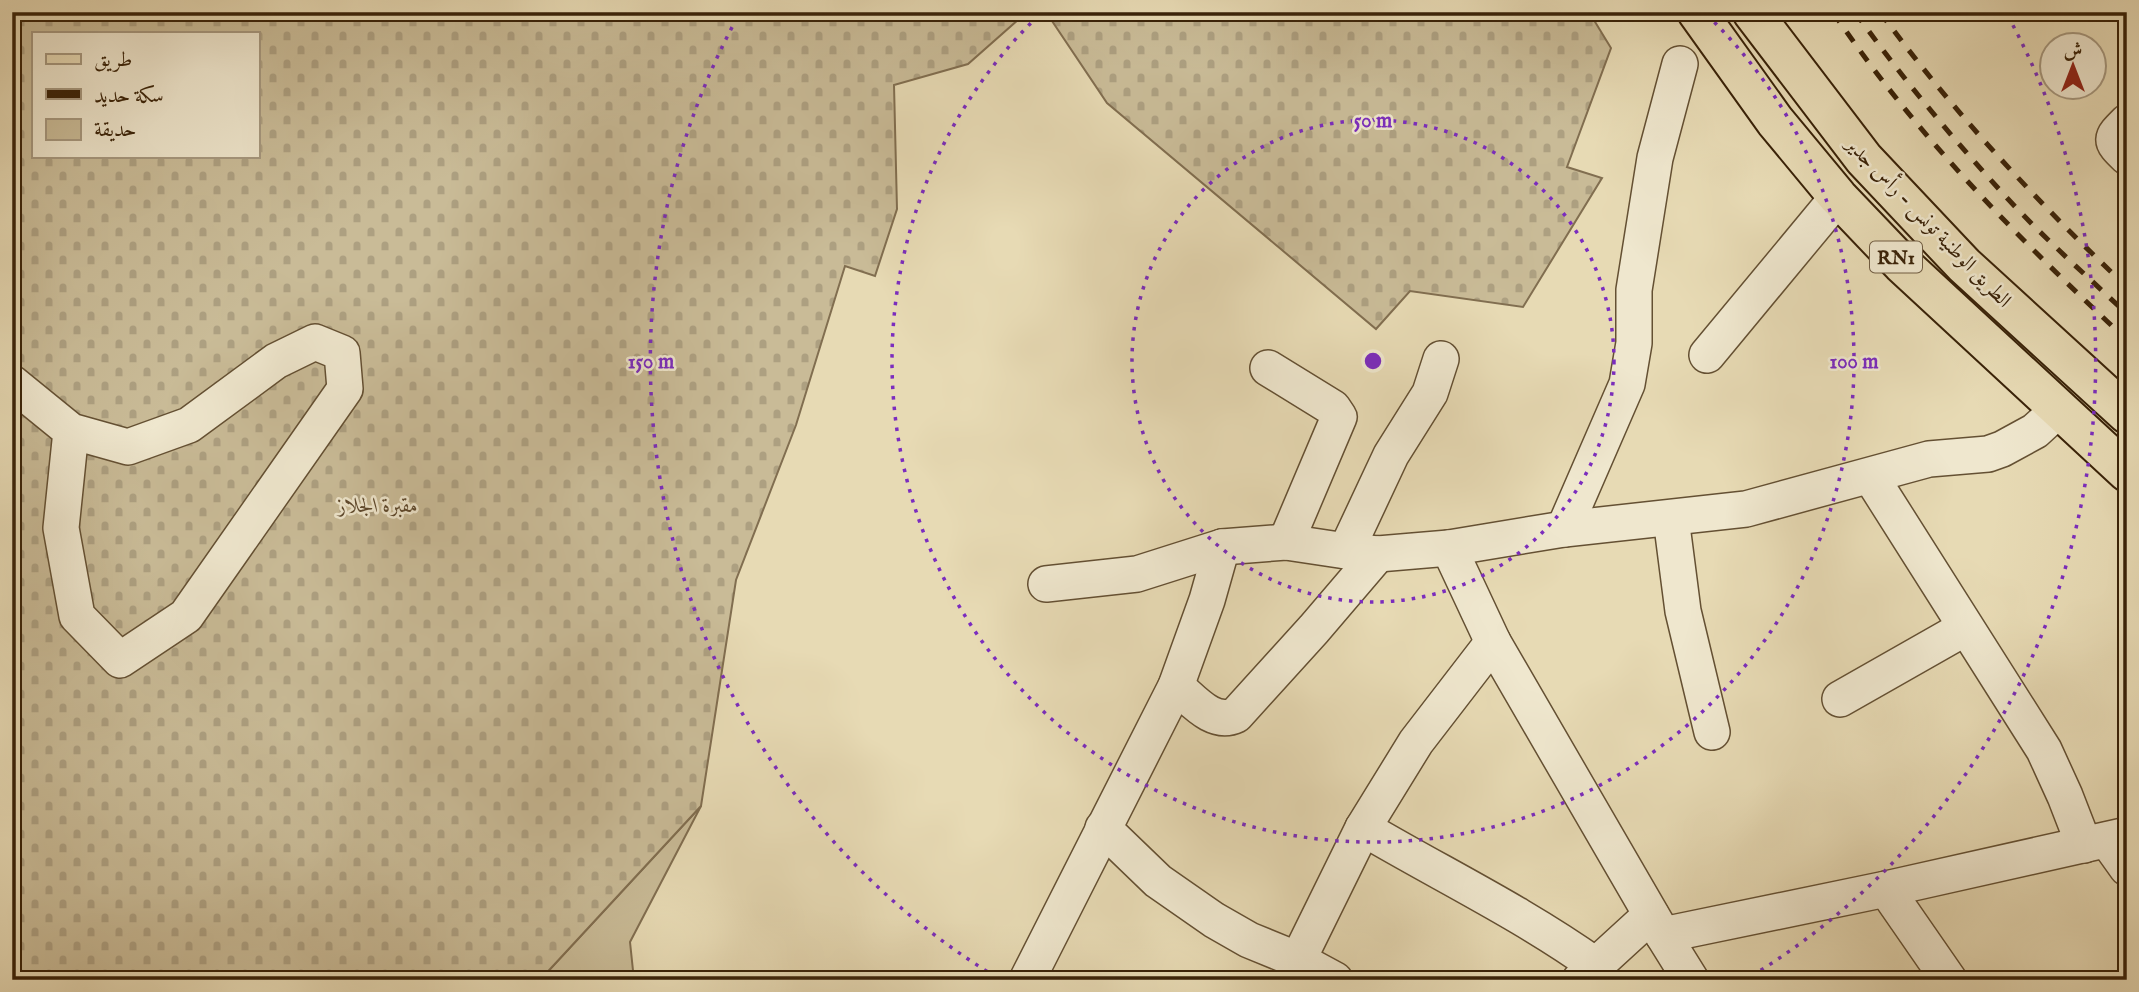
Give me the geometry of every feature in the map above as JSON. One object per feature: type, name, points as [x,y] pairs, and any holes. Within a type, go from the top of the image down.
[{"type":"main road","name":"الطريق الوطنية تونس - رأس جدير","points":[[1697,12],[1775,121],[1838,197],[1902,264],[2127,472]]},
{"type":"main road","name":"الطريق الوطنية تونس - رأس جدير","points":[[1752,12],[1864,159],[1964,265],[2127,414]]},
{"type":"street","points":[[1564,529],[1627,384],[1633,343],[1633,290],[1656,158],[1680,64]]},
{"type":"street","points":[[2127,121],[2114,135],[2113,140],[2114,145],[2127,157]]},
{"type":"street","points":[[1707,355],[1838,197]]},
{"type":"street","points":[[12,383],[71,431],[128,447],[189,425],[276,361],[315,342],[342,353],[345,388],[186,615],[120,660],[77,615],[61,528],[71,431]]},
{"type":"street","points":[[1176,686],[1212,716],[1228,719],[1236,715],[1314,629],[1362,552],[1391,455],[1430,393],[1441,359]]},
{"type":"street","points":[[1268,368],[1333,408],[1339,417],[1286,542]]},
{"type":"street","points":[[1046,584],[1137,574],[1222,547],[1286,542],[1362,552],[1449,548],[1564,529],[1746,509],[1929,459],[1988,454],[2035,431],[2059,409]]},
{"type":"street","points":[[1871,477],[2044,750],[2127,868]]},
{"type":"street","points":[[1671,518],[1683,611],[1712,732]]},
{"type":"street","points":[[1027,980],[1176,686],[1207,600],[1222,547]]},
{"type":"street","points":[[1449,548],[1493,642],[1691,980]]},
{"type":"street","points":[[1840,699],[1965,628]]},
{"type":"street","points":[[1298,960],[1363,828],[1416,742],[1493,642]]},
{"type":"street","points":[[1104,828],[1158,881],[1214,920],[1249,940],[1298,960],[1334,979]]},
{"type":"street","points":[[1363,828],[1445,877],[1499,903],[1588,973],[1657,925],[1886,890],[2106,840]]},
{"type":"street","points":[[1886,890],[1949,980]]},
{"type":"green space","name":"مقبرة الجلاز","points":[[12,12],[1027,12],[968,64],[894,85],[897,209],[875,276],[845,266],[796,425],[736,580],[701,806],[540,980],[12,980]]},
{"type":"green space","points":[[1046,12],[1589,12],[1611,48],[1567,167],[1602,178],[1523,307],[1410,291],[1376,329],[1107,103]]},
{"type":"green space","points":[[701,806],[630,942],[634,980],[540,980]]},
{"type":"railway","points":[[1833,12],[1865,58],[1934,144],[2008,225],[2127,340]]},
{"type":"railway","points":[[1855,12],[1948,131],[2008,199],[2127,314]]},
{"type":"railway","points":[[1880,12],[1937,85],[1997,155],[2127,287]]}]
